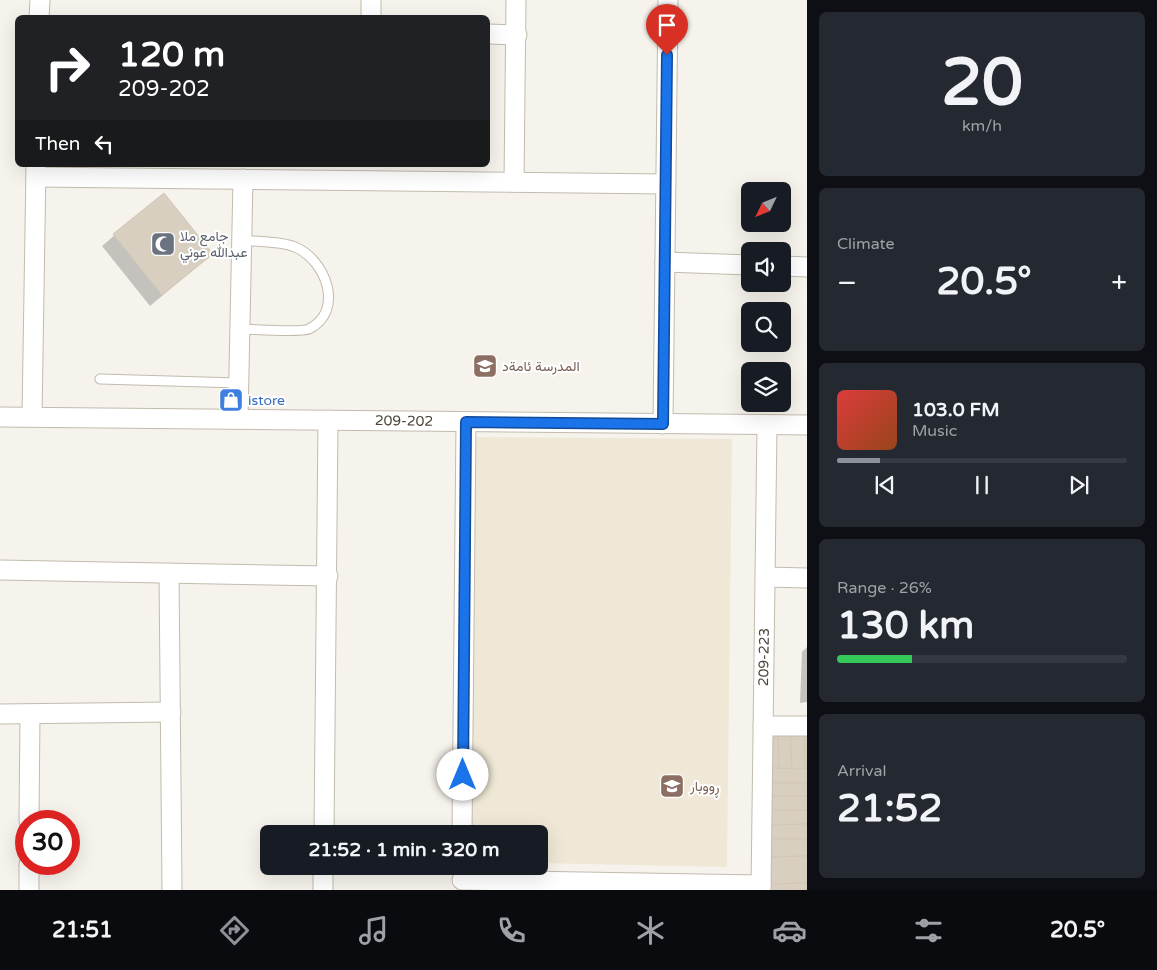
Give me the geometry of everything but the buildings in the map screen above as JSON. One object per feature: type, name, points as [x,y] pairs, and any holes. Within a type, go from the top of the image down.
[{"type":"street","points":[[39,15],[40,0]]},
{"type":"street","points":[[371,0],[371,15]]},
{"type":"street","points":[[514,182],[516,0]]},
{"type":"street","points":[[663,424],[668,0]]},
{"type":"street","points":[[490,34],[516,35]]},
{"type":"street","points":[[32,417],[36,171],[243,179],[666,184]]},
{"type":"street","points":[[238,419],[243,179]]},
{"type":"street","points":[[665,262],[741,265]]},
{"type":"street","points":[[791,266],[807,266]]},
{"type":"street","name":"209-202","points":[[0,417],[807,425]]},
{"type":"street","points":[[324,825],[328,420]]},
{"type":"street","points":[[462,825],[466,422]]},
{"type":"street","name":"209-223","points":[[761,887],[767,425]]},
{"type":"street","points":[[0,570],[328,576]]},
{"type":"street","points":[[169,573],[172,890]]},
{"type":"street","points":[[765,577],[807,578]]},
{"type":"street","points":[[0,714],[170,712]]},
{"type":"street","points":[[29,810],[30,715]]},
{"type":"street","points":[[763,726],[807,726]]},
{"type":"street","points":[[29,875],[29,890]]},
{"type":"street","points":[[323,875],[323,890]]},
{"type":"street","points":[[462,879],[761,887]]},
{"type":"lane","points":[[240,330],[308,329],[324,316],[329,300],[323,270],[314,260],[295,247],[242,240]]},
{"type":"lane","points":[[100,379],[238,383]]},
{"type":"shaded area","points":[[473,437],[732,439],[727,867],[548,863],[548,825],[467,825]]},
{"type":"place","name":"جامع ملا عبدالله عوني","points":[[163,244]]},
{"type":"place","name":"المدرسة ئامةد","points":[[485,366]]},
{"type":"place","name":"istore","points":[[231,400]]},
{"type":"place","name":"ڕووبار","points":[[672,786]]},
{"type":"route","points":[[463,775],[466,422],[663,424],[667,55]]}]
